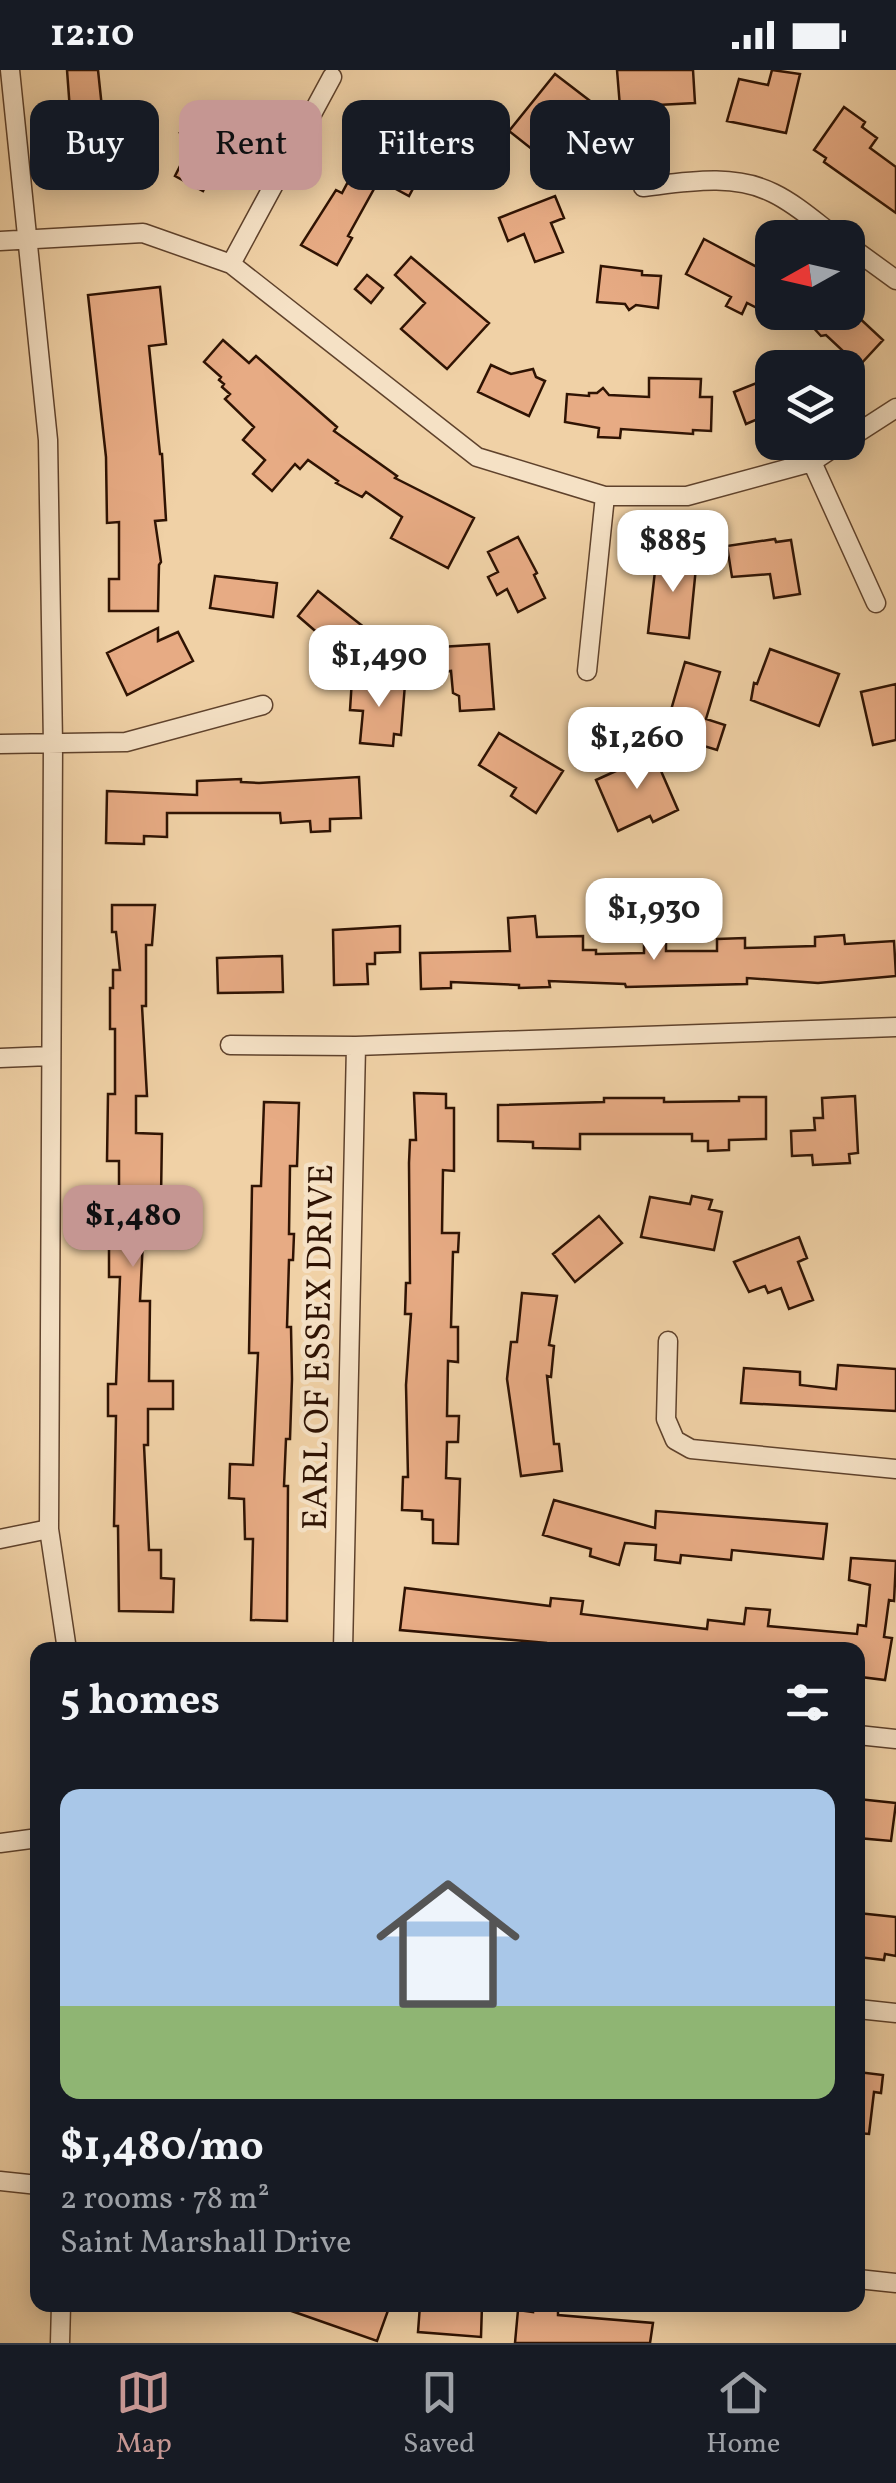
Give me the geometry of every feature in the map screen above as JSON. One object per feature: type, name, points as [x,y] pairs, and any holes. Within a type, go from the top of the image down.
[{"type":"street","points":[[10,70],[48,440],[53,744],[49,1529],[65,1642]]},
{"type":"street","points":[[231,264],[332,77]]},
{"type":"street","points":[[670,185],[737,181],[756,185],[777,194],[812,220]]},
{"type":"street","points":[[0,241],[143,233],[231,264],[476,457],[606,496],[687,496],[815,460]]},
{"type":"street","points":[[865,257],[896,280]]},
{"type":"street","points":[[865,428],[896,408]]},
{"type":"street","points":[[812,462],[876,603]]},
{"type":"street","points":[[588,671],[606,496]]},
{"type":"street","points":[[0,744],[126,742],[263,705]]},
{"type":"street","points":[[230,1045],[356,1046],[896,1027]]},
{"type":"street","name":"EARL OF ESSEX DRIVE","points":[[342,1642],[356,1046]]},
{"type":"street","points":[[0,1058],[50,1056]]},
{"type":"street","points":[[668,1341],[666,1419],[675,1440],[691,1448],[896,1470]]},
{"type":"street","points":[[0,1539],[49,1529]]},
{"type":"street","points":[[865,1736],[896,1740]]},
{"type":"street","points":[[0,1843],[30,1839]]},
{"type":"street","points":[[865,2009],[896,2013]]},
{"type":"street","points":[[0,2182],[30,2184]]},
{"type":"street","points":[[865,2280],[896,2283]]},
{"type":"street","points":[[60,2343],[61,2312]]},
{"type":"building","points":[[67,70],[98,70],[101,100],[69,100]]},
{"type":"building","points":[[617,70],[693,70],[695,103],[619,100]]},
{"type":"building","points":[[772,70],[800,74],[786,133],[727,121],[739,79],[768,85]]},
{"type":"building","points":[[555,74],[589,100],[534,100]]},
{"type":"building","points":[[530,105],[530,148],[510,130]]},
{"type":"building","points":[[844,107],[865,122],[862,127],[877,138],[870,148],[896,167],[896,213],[824,162],[826,158],[814,150]]},
{"type":"building","points":[[336,190],[373,190],[337,265],[301,245]]},
{"type":"building","points":[[555,196],[564,218],[551,223],[563,252],[535,262],[524,234],[508,241],[499,218]]},
{"type":"building","points":[[704,239],[755,266],[755,307],[747,303],[742,314],[726,306],[731,297],[686,274]]},
{"type":"building","points":[[411,257],[489,323],[447,369],[401,329],[425,303],[395,275]]},
{"type":"building","points":[[601,266],[661,276],[658,308],[636,305],[629,310],[625,304],[597,302]]},
{"type":"building","points":[[367,275],[383,288],[371,303],[355,289]]},
{"type":"building","points":[[160,287],[166,344],[149,346],[166,520],[155,521],[161,562],[158,611],[109,611],[109,579],[119,579],[119,522],[107,523],[106,457],[88,295]]},
{"type":"building","points":[[865,323],[883,340],[865,360],[865,350],[842,350],[826,335],[821,336],[816,330],[865,330]]},
{"type":"building","points":[[223,340],[249,363],[256,356],[337,427],[334,431],[395,478],[474,518],[448,568],[391,538],[402,517],[366,492],[362,497],[336,483],[308,460],[300,469],[295,464],[272,491],[253,474],[265,460],[243,440],[254,427],[225,399],[230,394],[222,387],[221,377],[204,362]]},
{"type":"building","points":[[491,365],[511,374],[533,369],[536,377],[545,381],[529,416],[478,392]]},
{"type":"building","points":[[649,378],[701,379],[700,397],[712,397],[711,431],[693,430],[693,434],[621,429],[620,438],[598,437],[599,428],[565,422],[567,394],[589,396],[603,388],[609,395],[649,397]]},
{"type":"building","points":[[755,384],[755,420],[746,424],[734,392]]},
{"type":"building","points":[[518,537],[545,598],[518,612],[507,589],[497,595],[488,577],[498,572],[488,552]]},
{"type":"building","points":[[791,540],[800,594],[774,598],[770,574],[732,577],[727,546]]},
{"type":"building","points":[[657,553],[697,557],[689,638],[648,633]]},
{"type":"building","points":[[215,576],[277,583],[273,617],[210,608]]},
{"type":"building","points":[[318,591],[365,628],[343,655],[298,616]]},
{"type":"building","points":[[158,628],[158,641],[178,632],[193,661],[127,695],[107,653]]},
{"type":"building","points":[[489,644],[494,709],[460,711],[451,671],[442,672],[440,647]]},
{"type":"building","points":[[770,649],[839,674],[819,726],[751,700],[754,683],[757,684]]},
{"type":"building","points":[[685,662],[720,672],[706,719],[725,725],[717,750],[664,734]]},
{"type":"building","points":[[352,679],[405,684],[401,735],[394,734],[393,746],[360,743],[363,711],[350,710]]},
{"type":"building","points":[[896,684],[896,740],[873,745],[861,692]]},
{"type":"building","points":[[499,733],[563,771],[536,813],[511,796],[516,788],[479,765]]},
{"type":"building","points":[[651,748],[678,810],[653,822],[650,816],[618,831],[596,780],[627,766],[625,760]]},
{"type":"building","points":[[359,777],[361,818],[330,819],[330,831],[311,832],[310,821],[281,823],[280,813],[167,813],[167,837],[144,836],[144,844],[106,843],[107,791],[197,795],[197,781],[241,779],[259,783]]},
{"type":"building","points":[[112,905],[155,905],[152,945],[146,945],[146,1006],[142,1006],[147,1096],[136,1096],[136,1133],[162,1134],[161,1198],[145,1198],[140,1301],[150,1301],[149,1381],[173,1381],[173,1409],[148,1409],[148,1445],[144,1445],[149,1550],[161,1550],[161,1578],[174,1579],[173,1612],[119,1611],[118,1526],[114,1526],[116,1416],[108,1416],[108,1384],[116,1384],[120,1277],[109,1277],[109,1237],[113,1237],[113,1219],[119,1219],[119,1161],[107,1161],[108,1094],[115,1094],[115,1029],[110,1029],[110,988],[113,970],[120,970],[116,932],[112,932]]},
{"type":"building","points":[[535,916],[537,937],[583,936],[583,950],[596,950],[596,954],[644,953],[644,939],[666,938],[666,951],[717,951],[717,939],[745,938],[745,948],[815,946],[815,937],[844,935],[845,944],[894,941],[896,976],[818,983],[747,978],[747,984],[626,987],[549,981],[550,987],[519,988],[451,982],[451,988],[421,989],[420,953],[510,951],[508,918]]},
{"type":"building","points":[[400,926],[400,952],[375,953],[375,964],[367,964],[368,984],[334,985],[333,930]]},
{"type":"building","points":[[282,956],[283,992],[218,993],[217,958]]},
{"type":"building","points":[[414,1093],[446,1094],[446,1108],[454,1108],[454,1171],[443,1170],[442,1233],[459,1233],[458,1252],[453,1252],[451,1327],[458,1327],[458,1362],[448,1361],[447,1416],[459,1416],[458,1442],[447,1442],[446,1478],[460,1479],[458,1544],[433,1543],[433,1520],[422,1519],[422,1511],[402,1510],[403,1477],[408,1477],[406,1385],[411,1314],[405,1314],[406,1283],[410,1283],[410,1140],[416,1140]]},
{"type":"building","points":[[855,1096],[858,1153],[849,1154],[850,1163],[813,1165],[812,1155],[792,1156],[791,1131],[815,1130],[814,1118],[823,1118],[822,1098]]},
{"type":"building","points":[[739,1097],[766,1097],[766,1139],[729,1140],[729,1150],[708,1151],[708,1141],[692,1141],[692,1134],[580,1134],[580,1149],[533,1148],[533,1142],[498,1141],[498,1105],[604,1102],[604,1098],[739,1101]]},
{"type":"building","points":[[264,1102],[299,1103],[297,1166],[290,1166],[289,1234],[294,1234],[293,1260],[289,1260],[287,1327],[291,1327],[290,1439],[286,1439],[284,1486],[288,1486],[287,1621],[251,1620],[253,1539],[245,1539],[244,1499],[229,1498],[230,1464],[253,1465],[258,1353],[249,1353],[252,1186],[261,1186]]},
{"type":"building","points":[[692,1196],[712,1200],[709,1209],[722,1212],[714,1250],[641,1237],[650,1197],[690,1204]]},
{"type":"building","points":[[599,1216],[622,1243],[575,1282],[553,1254]]},
{"type":"building","points":[[799,1237],[807,1258],[798,1262],[813,1300],[789,1309],[781,1288],[768,1293],[765,1286],[749,1292],[734,1262]]},
{"type":"building","points":[[522,1293],[557,1296],[549,1345],[554,1346],[551,1377],[547,1376],[554,1444],[559,1444],[562,1471],[521,1476],[507,1379],[511,1342],[517,1342]]},
{"type":"building","points":[[838,1365],[896,1369],[896,1411],[741,1403],[744,1368],[800,1372],[800,1385],[836,1389]]},
{"type":"building","points":[[554,1500],[655,1528],[656,1511],[827,1524],[823,1559],[732,1550],[731,1560],[681,1555],[680,1563],[655,1560],[656,1545],[625,1543],[619,1565],[590,1556],[591,1549],[543,1535]]},
{"type":"building","points":[[851,1558],[896,1561],[894,1601],[889,1600],[884,1637],[892,1638],[885,1680],[865,1678],[865,1642],[535,1642],[400,1630],[405,1588],[550,1606],[551,1598],[583,1601],[581,1614],[707,1629],[708,1620],[744,1624],[746,1608],[770,1610],[768,1626],[857,1634],[858,1625],[866,1626],[870,1585],[849,1580]]},
{"type":"building","points":[[865,1800],[896,1803],[891,1841],[865,1839]]},
{"type":"building","points":[[865,1914],[896,1917],[896,1956],[885,1954],[884,1960],[865,1958]]},
{"type":"building","points":[[865,2073],[883,2075],[881,2093],[874,2092],[869,2134],[865,2134]]},
{"type":"building","points":[[294,2312],[387,2312],[377,2341]]},
{"type":"building","points":[[419,2312],[482,2312],[481,2337],[418,2332]]},
{"type":"building","points":[[518,2312],[558,2312],[653,2323],[650,2343],[515,2343]]}]
